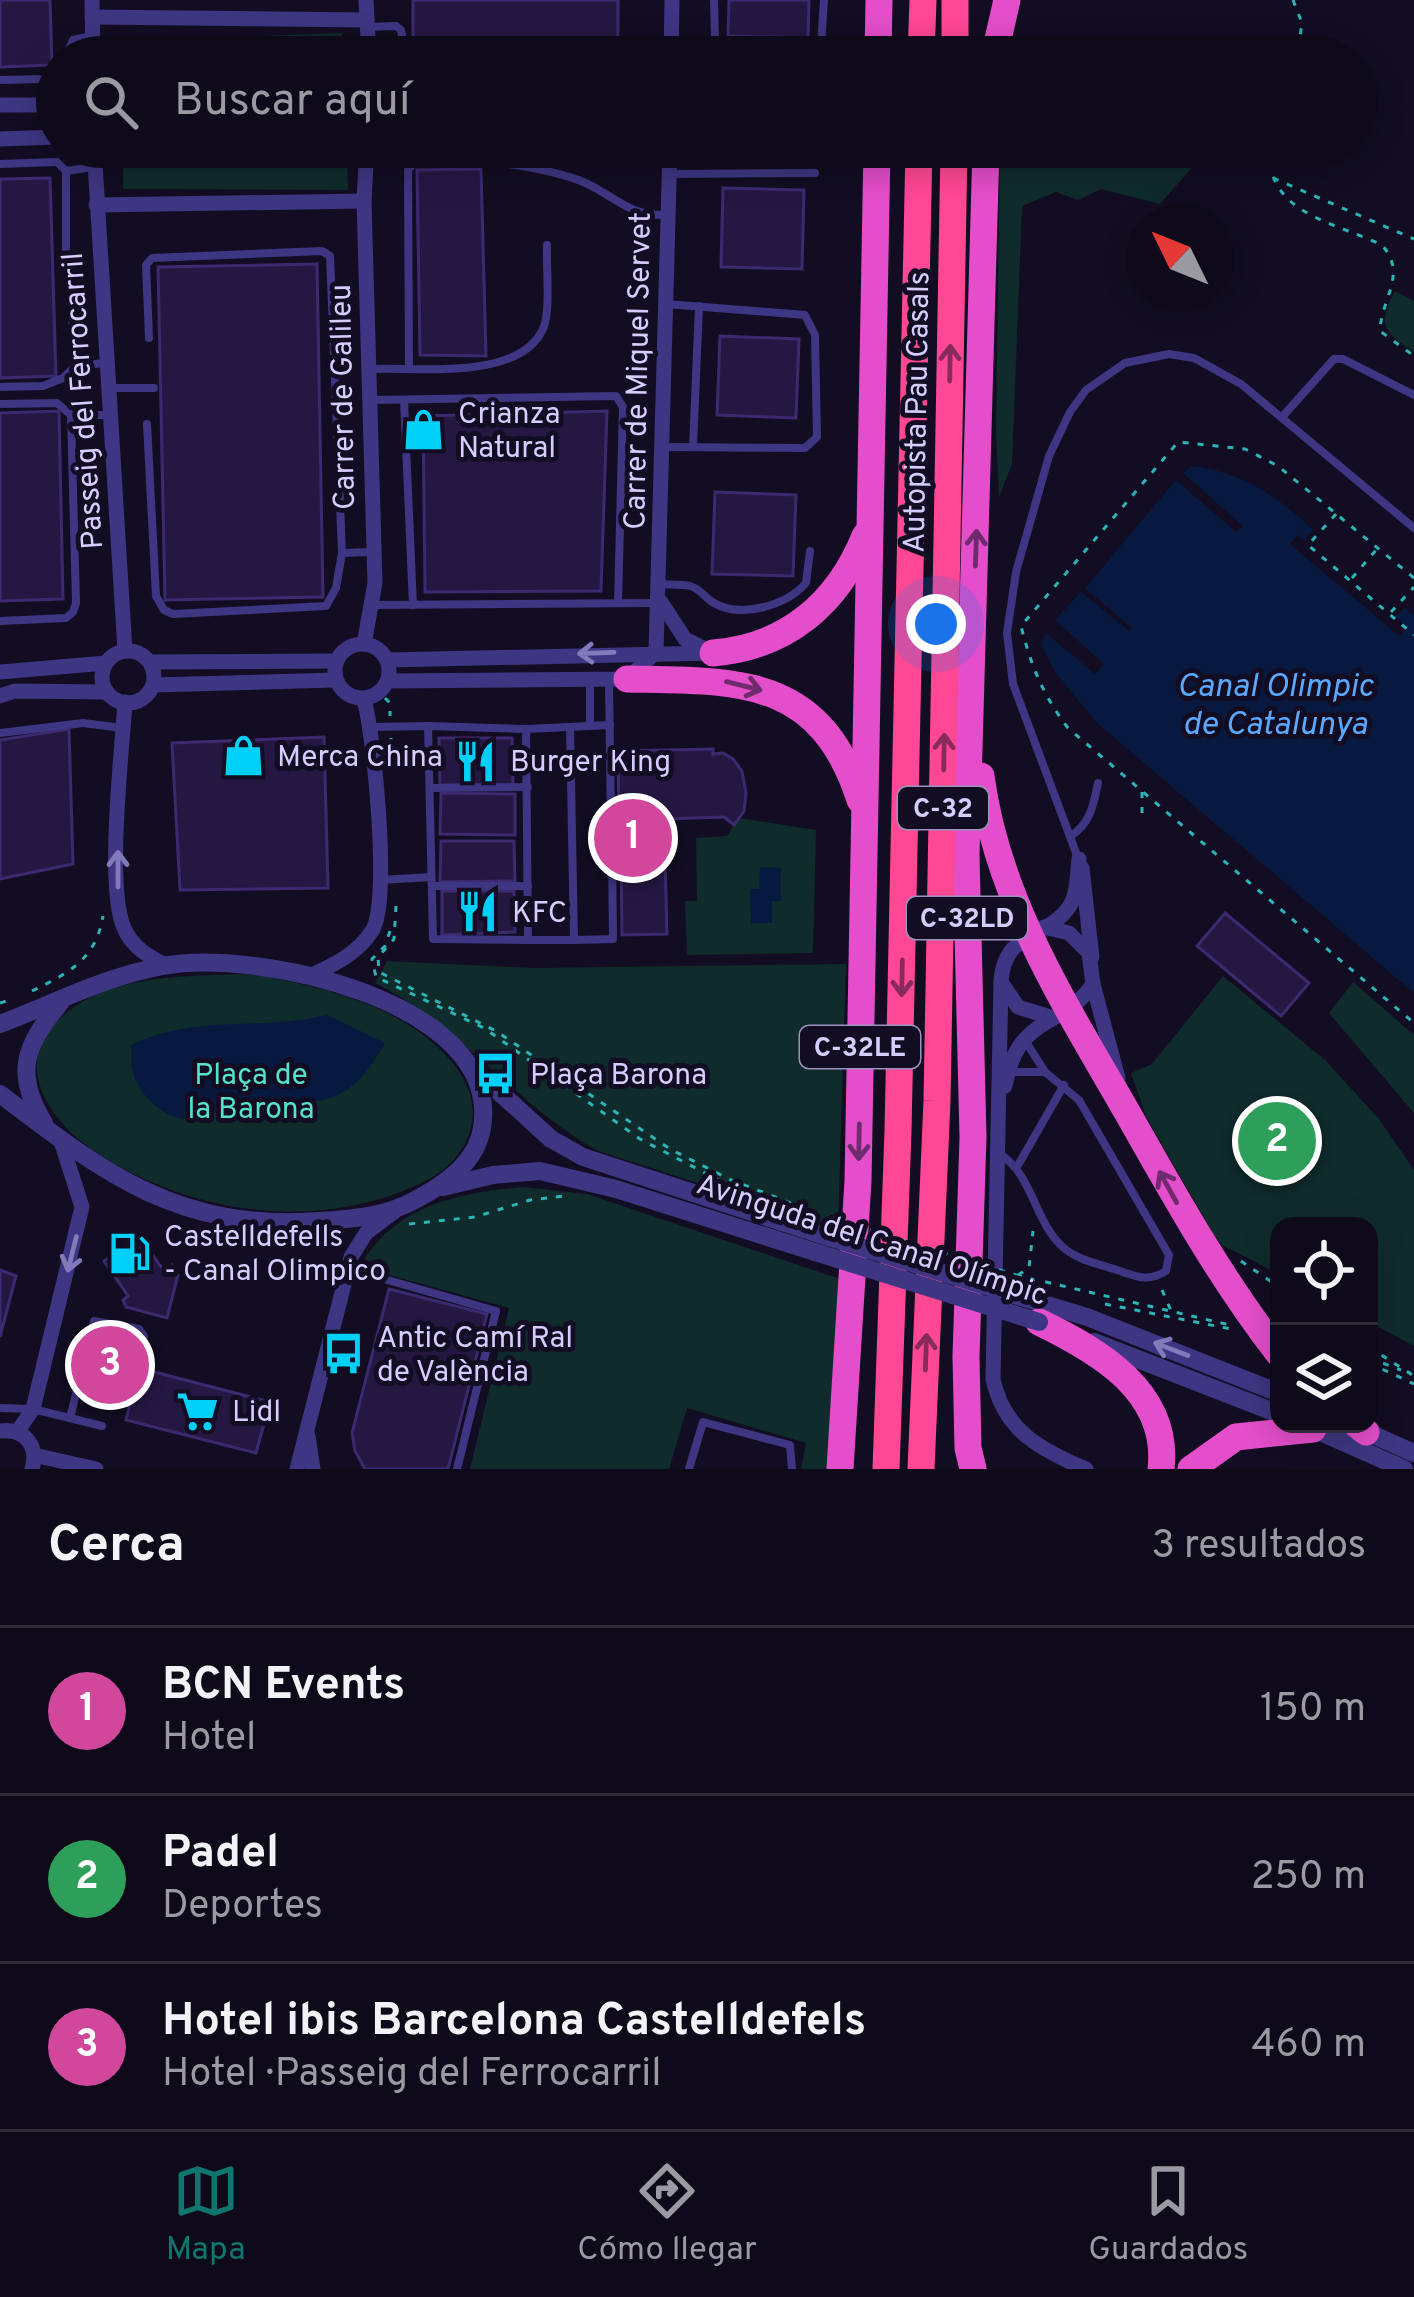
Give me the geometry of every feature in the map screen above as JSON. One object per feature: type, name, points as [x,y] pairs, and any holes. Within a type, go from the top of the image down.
[{"type":"highway","points":[[878,36],[879,0]]},
{"type":"highway","points":[[922,36],[923,0]]},
{"type":"highway","points":[[955,36],[956,0]]},
{"type":"highway","points":[[988,0],[990,36]]},
{"type":"highway","points":[[997,36],[1006,0]]},
{"type":"highway","name":"C-32LE","points":[[840,1469],[858,1181],[877,168]]},
{"type":"highway","name":"Autopista Pau Casals","points":[[886,1469],[919,168]]},
{"type":"highway","name":"Autopista Pau Casals","points":[[921,1469],[937,1101],[954,168]]},
{"type":"highway","name":"C-32LD","points":[[955,1469],[966,1358],[973,1136],[966,855],[985,168]]},
{"type":"highway","points":[[713,652],[745,650],[793,631],[830,599],[869,526]]},
{"type":"highway","points":[[973,665],[986,810],[1003,873],[1037,931],[1059,1013],[1135,1126],[1216,1265],[1270,1341]]},
{"type":"highway","points":[[618,679],[733,681],[779,695],[823,730],[855,786],[864,815]]},
{"type":"highway","points":[[1039,1322],[1098,1353],[1136,1388],[1159,1428],[1162,1468]]},
{"type":"highway","points":[[966,1358],[968,1448],[973,1469]]},
{"type":"highway","points":[[1191,1469],[1236,1437],[1270,1432]]},
{"type":"street","points":[[366,0],[368,36]]},
{"type":"street","points":[[672,36],[673,0]]},
{"type":"street","points":[[93,36],[92,8],[367,24]]},
{"type":"street","points":[[0,105],[36,105]]},
{"type":"street","points":[[0,139],[36,138]]},
{"type":"street","name":"Passeig del Ferrocarril","points":[[95,168],[125,651]]},
{"type":"street","name":"Carrer de Galileu","points":[[364,644],[374,605],[366,168]]},
{"type":"street","name":"Carrer de Miquel Servet","points":[[656,652],[669,168]]},
{"type":"street","points":[[96,205],[364,201]]},
{"type":"street","points":[[658,594],[685,639],[713,652]]},
{"type":"street","points":[[364,644],[379,649],[388,660],[388,681],[380,693],[364,699],[344,693],[335,680],[336,661],[346,649],[364,644]]},
{"type":"street","points":[[0,672],[106,663],[125,651],[141,654],[154,674],[153,685],[139,700],[124,702],[107,692],[15,691],[0,696]]},
{"type":"street","points":[[388,681],[618,679],[656,652]]},
{"type":"street","points":[[388,660],[713,652]]},
{"type":"street","points":[[150,662],[336,661]]},
{"type":"street","points":[[106,663],[102,675],[107,692]]},
{"type":"street","points":[[153,685],[335,680]]},
{"type":"street","points":[[312,975],[348,958],[374,928],[385,892],[371,728],[364,699]]},
{"type":"street","points":[[124,702],[118,900],[130,940],[165,965]]},
{"type":"street","points":[[1079,859],[1070,905],[1009,953],[1001,982],[992,1348],[995,1389],[1010,1420],[1044,1450],[1086,1469]]},
{"type":"street","points":[[1079,859],[1088,896],[1093,984],[1135,1126]]},
{"type":"street","points":[[1037,931],[1076,937],[1092,963]]},
{"type":"street","points":[[0,1024],[106,982],[165,965],[232,963],[312,975],[370,996],[424,1023],[472,1067],[483,1105],[478,1143],[462,1168],[438,1188],[396,1219],[367,1233],[346,1268],[297,1469]]},
{"type":"street","points":[[1001,982],[1018,1007],[1059,1013]]},
{"type":"street","points":[[1000,1109],[1014,1051],[1093,984]]},
{"type":"street","points":[[63,1000],[29,1049],[25,1075],[28,1092],[73,1170],[82,1207],[33,1409],[9,1432],[31,1443],[33,1462],[96,1469]]},
{"type":"street","name":"Avinguda del Canal Olímpic","points":[[472,1067],[538,1127],[569,1150],[605,1166],[1018,1285],[1270,1390]]},
{"type":"street","points":[[0,1094],[91,1164],[150,1195],[209,1214],[284,1224],[396,1219]]},
{"type":"street","name":"Avinguda del Canal Olímpic","points":[[438,1188],[493,1175],[540,1171],[823,1232],[1270,1411]]},
{"type":"street","points":[[307,1429],[313,1469]]},
{"type":"street","points":[[1324,1433],[1404,1469]]},
{"type":"street","points":[[1370,1433],[1414,1453]]},
{"type":"lane","points":[[715,0],[715,36]]},
{"type":"lane","points":[[822,36],[824,0]]},
{"type":"lane","points":[[367,24],[396,26],[402,36]]},
{"type":"lane","points":[[0,80],[36,79]]},
{"type":"lane","points":[[0,164],[36,163]]},
{"type":"lane","points":[[63,168],[66,258]]},
{"type":"lane","points":[[66,171],[88,168]]},
{"type":"lane","points":[[409,168],[409,368]]},
{"type":"lane","points":[[517,168],[567,176],[643,216],[668,215]]},
{"type":"lane","points":[[669,174],[815,173]]},
{"type":"lane","points":[[369,369],[488,366],[513,358],[545,326],[547,245]]},
{"type":"lane","points":[[147,424],[155,596],[164,610],[173,614],[326,606],[336,588],[341,553],[330,256],[322,251],[152,258],[146,265],[149,338]]},
{"type":"lane","points":[[69,272],[75,367]]},
{"type":"lane","points":[[662,447],[805,448],[817,437],[815,334],[805,315],[666,304]]},
{"type":"lane","points":[[693,447],[699,306]]},
{"type":"lane","points":[[1079,859],[1013,684],[1007,633],[1016,572],[1059,432],[1086,390],[1125,363],[1169,354],[1194,358],[1218,369],[1282,418],[1414,528]]},
{"type":"lane","points":[[1282,418],[1334,359],[1343,359],[1414,395]]},
{"type":"lane","points":[[0,387],[43,386],[75,367],[106,362]]},
{"type":"lane","points":[[108,388],[154,388]]},
{"type":"lane","points":[[370,400],[616,397],[621,401],[618,603]]},
{"type":"lane","points":[[404,400],[413,605]]},
{"type":"lane","points":[[0,404],[57,403],[70,416],[74,612],[66,618],[0,621]]},
{"type":"lane","points":[[70,416],[110,415]]},
{"type":"lane","points":[[374,605],[618,603],[690,586],[728,609],[772,605],[786,601],[806,584],[810,551]]},
{"type":"lane","points":[[341,553],[373,552]]},
{"type":"lane","points":[[611,824],[610,725],[618,679]]},
{"type":"lane","points":[[590,680],[590,726]]},
{"type":"lane","points":[[0,733],[83,723],[123,728]]},
{"type":"lane","points":[[371,728],[610,725]]},
{"type":"lane","points":[[428,726],[433,940],[613,939],[611,850]]},
{"type":"lane","points":[[571,727],[574,940]]},
{"type":"lane","points":[[526,729],[528,940]]},
{"type":"lane","points":[[1071,836],[1091,814],[1098,784]]},
{"type":"lane","points":[[430,788],[528,788]]},
{"type":"lane","points":[[385,892],[432,882],[527,886]]},
{"type":"lane","points":[[999,1153],[1017,1167],[1057,1241],[1070,1253],[1138,1277],[1157,1277],[1166,1271],[1168,1256],[1079,1100],[1045,1072],[1024,1040]]},
{"type":"lane","points":[[1007,1072],[1045,1072]]},
{"type":"lane","points":[[1017,1167],[1064,1084]]},
{"type":"lane","points":[[346,1268],[496,1311],[457,1469]]},
{"type":"lane","points":[[70,1418],[94,1321],[139,1329],[144,1336],[141,1350]]},
{"type":"lane","points":[[0,1408],[33,1409],[102,1426]]},
{"type":"lane","points":[[689,1469],[703,1423],[790,1445],[792,1469]]},
{"type":"path","points":[[1293,0],[1302,23],[1300,36]]},
{"type":"path","points":[[1271,168],[1282,197],[1382,245],[1392,257],[1394,283],[1381,314],[1380,331],[1414,356]]},
{"type":"path","points":[[1271,177],[1414,239]]},
{"type":"path","points":[[1414,578],[1278,466],[1245,449],[1178,442],[1021,626],[1030,665],[1068,728],[1414,1023]]},
{"type":"path","points":[[1337,512],[1307,545],[1414,635]]},
{"type":"path","points":[[1349,580],[1378,547]]},
{"type":"path","points":[[1389,614],[1414,587]]},
{"type":"path","points":[[1042,715],[1052,707]]},
{"type":"path","points":[[1142,791],[1142,820]]},
{"type":"path","points":[[385,892],[392,897],[389,938],[372,958],[376,977],[484,1028],[642,1136],[636,1153]]},
{"type":"path","name":"Avinguda del Canal Olímpic","points":[[385,892],[394,939],[376,962],[379,972],[473,1017],[642,1136],[823,1232],[1018,1285],[1244,1330],[1090,1301]]},
{"type":"path","points":[[0,1003],[90,956],[105,904],[118,900]]},
{"type":"path","points":[[396,1219],[475,1216],[530,1200],[566,1196]]},
{"type":"path","points":[[1036,1202],[1028,1268],[1018,1285],[1053,1292]]},
{"type":"path","points":[[1232,1255],[1270,1281]]},
{"type":"path","points":[[1157,1277],[1172,1313]]},
{"type":"path","points":[[1378,1353],[1414,1376]]},
{"type":"path","points":[[1378,1364],[1414,1376]]},
{"type":"path","points":[[1378,1366],[1414,1384]]},
{"type":"green space","points":[[342,33],[342,36],[260,36]]},
{"type":"green space","points":[[123,168],[347,168],[348,190],[123,189]]},
{"type":"green space","points":[[1000,168],[1192,168],[1160,204],[1101,189],[1078,200],[1056,192],[1022,206],[1012,464],[999,497]]},
{"type":"green space","points":[[1395,291],[1414,301],[1414,352],[1386,327],[1386,312]]},
{"type":"green space","points":[[739,818],[816,830],[813,953],[687,955],[685,901],[697,901],[696,838],[727,836]]},
{"type":"green space","points":[[387,961],[533,968],[846,964],[838,1228],[598,1151],[541,1112],[435,1021],[375,983]]},
{"type":"green space","name":"Plaça de la Barona","points":[[251,974],[366,1004],[393,1016],[441,1050],[466,1084],[473,1116],[468,1137],[451,1163],[417,1185],[366,1203],[328,1209],[251,1209],[212,1202],[139,1176],[105,1158],[61,1122],[38,1081],[37,1059],[45,1037],[62,1017],[89,998],[125,985]]},
{"type":"green space","points":[[1223,976],[1325,1060],[1379,1119],[1414,1170],[1414,1346],[1378,1327],[1378,1217],[1270,1217],[1270,1269],[1222,1245],[1146,1116],[1131,1073],[1152,1064]]},
{"type":"green space","points":[[1353,982],[1414,1035],[1414,1113],[1329,1013]]},
{"type":"green space","points":[[523,1187],[587,1194],[840,1279],[830,1469],[801,1469],[806,1443],[687,1408],[669,1469],[470,1469],[509,1308],[360,1267],[391,1229],[430,1206],[475,1193]]},
{"type":"water","name":"Canal Olimpic de Catalunya","points":[[1191,466],[1243,480],[1286,506],[1313,530],[1304,540],[1297,535],[1290,544],[1399,636],[1408,628],[1395,616],[1405,608],[1414,616],[1414,993],[1097,723],[1055,672],[1041,645],[1046,633],[1095,674],[1104,664],[1055,620],[1081,592],[1129,631],[1133,629],[1085,588],[1176,480],[1236,532],[1243,526],[1183,473]]},
{"type":"water","points":[[760,867],[781,868],[781,901],[772,901],[772,923],[751,923],[750,889],[759,889]]},
{"type":"water","points":[[327,1015],[385,1043],[354,1084],[324,1100],[235,1105],[186,1119],[157,1107],[142,1092],[133,1073],[131,1045],[155,1035]]},
{"type":"building","points":[[0,0],[50,0],[51,36],[36,36],[36,66],[0,67]]},
{"type":"building","points":[[413,0],[618,0],[618,36],[413,36]]},
{"type":"building","points":[[729,0],[809,0],[808,36],[728,36]]},
{"type":"building","points":[[481,169],[486,356],[420,355],[417,170]]},
{"type":"building","points":[[50,178],[56,376],[0,378],[0,179]]},
{"type":"building","points":[[723,188],[804,190],[802,269],[721,267]]},
{"type":"building","points":[[317,264],[323,597],[165,600],[158,267]]},
{"type":"building","points":[[720,336],[799,339],[796,418],[717,415]]},
{"type":"building","points":[[59,411],[63,599],[0,601],[0,413]]},
{"type":"building","points":[[607,411],[601,591],[425,592],[423,416]]},
{"type":"building","points":[[715,492],[796,495],[793,576],[712,574]]},
{"type":"building","points":[[69,729],[73,864],[0,879],[0,740]]},
{"type":"building","points":[[324,737],[328,888],[180,890],[172,743]]},
{"type":"building","name":"Burger King","points":[[439,738],[512,738],[513,785],[440,785]]},
{"type":"building","points":[[713,749],[713,754],[733,759],[742,771],[744,811],[734,825],[724,817],[664,819],[667,934],[622,935],[621,850],[601,850],[600,825],[619,824],[618,751]]},
{"type":"building","points":[[441,793],[515,794],[515,835],[440,834]]},
{"type":"building","points":[[441,841],[514,841],[515,881],[440,882]]},
{"type":"building","name":"KFC","points":[[442,891],[514,891],[515,932],[442,935]]},
{"type":"building","points":[[1225,913],[1309,983],[1281,1016],[1197,946]]},
{"type":"building","points":[[139,1236],[164,1271],[172,1265],[178,1275],[167,1318],[126,1307],[123,1300],[128,1296],[104,1261]]},
{"type":"building","points":[[0,1270],[16,1276],[0,1337]]},
{"type":"building","points":[[389,1289],[487,1314],[448,1469],[365,1469],[355,1451],[352,1433]]},
{"type":"building","points":[[104,1325],[134,1333],[116,1405],[85,1397]]},
{"type":"building","name":"Lidl","points":[[139,1368],[270,1402],[256,1453],[126,1420]]},
{"type":"place","name":"Crianza Natural","points":[[424,430]]},
{"type":"place","name":"Merca China","points":[[243,756]]},
{"type":"place","name":"Burger King","points":[[476,761]]},
{"type":"place","name":"BCN Events","points":[[633,838]]},
{"type":"place","name":"KFC","points":[[478,912]]},
{"type":"place","name":"Plaça Barona","points":[[496,1074]]},
{"type":"place","name":"Padel","points":[[1277,1141]]},
{"type":"place","name":"Castelldefells - Canal Olimpico","points":[[130,1253]]},
{"type":"place","name":"Antic Camí Ral de València","points":[[343,1354]]},
{"type":"place","name":"Hotel ibis Barcelona Castelldefels","points":[[110,1365]]},
{"type":"place","name":"Lidl","points":[[198,1411]]}]
